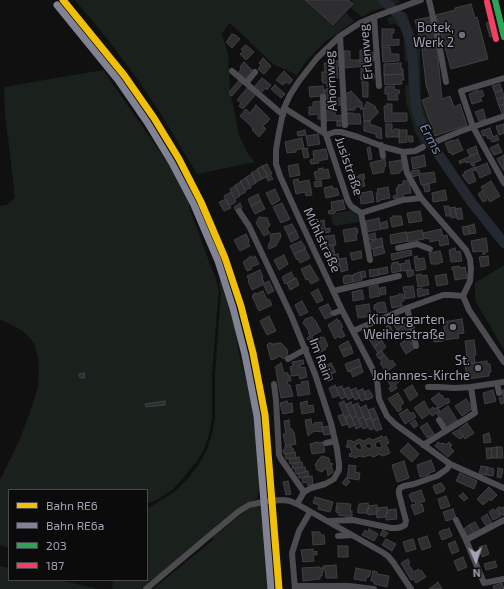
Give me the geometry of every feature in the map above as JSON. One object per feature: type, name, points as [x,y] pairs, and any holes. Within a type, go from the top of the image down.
[{"type":"street","name":"Mühlstraße","points":[[420,0],[360,23],[340,36],[317,58],[290,95],[279,132],[276,150],[276,164],[298,216],[342,310],[374,370],[377,380],[379,399],[387,416],[395,424],[450,464],[504,488]]},
{"type":"street","points":[[429,0],[446,82]]},
{"type":"street","points":[[495,0],[504,37]]},
{"type":"street","name":"Erlenweg","points":[[374,17],[379,86]]},
{"type":"street","name":"Ahornweg","points":[[340,36],[345,125]]},
{"type":"street","name":"Jusistraße","points":[[232,71],[284,112],[325,134],[348,201],[351,206],[361,214],[403,200],[421,198]]},
{"type":"street","points":[[246,83],[255,72]]},
{"type":"street","points":[[504,78],[461,91],[473,127],[504,183]]},
{"type":"street","points":[[323,97],[325,134],[341,132],[403,152],[415,151],[423,147]]},
{"type":"street","points":[[435,142],[504,116]]},
{"type":"street","points":[[381,145],[383,156]]},
{"type":"street","points":[[403,152],[407,173],[421,198],[466,250],[470,259],[471,269],[470,281],[463,296],[469,310],[504,362]]},
{"type":"street","name":"Im Rain","points":[[239,211],[249,226],[306,349],[324,399],[335,441],[339,470],[334,479],[325,484],[310,488],[304,492]]},
{"type":"street","points":[[361,214],[370,260]]},
{"type":"street","points":[[398,248],[417,244],[430,249]]},
{"type":"street","points":[[333,291],[399,276]]},
{"type":"street","points":[[353,331],[407,308],[443,296],[463,296]]},
{"type":"street","points":[[407,308],[416,346]]},
{"type":"street","points":[[334,313],[342,310]]},
{"type":"street","points":[[288,359],[306,349]]},
{"type":"street","points":[[428,387],[472,387],[501,382],[499,393]]},
{"type":"street","points":[[274,384],[279,455],[304,492],[296,504]]},
{"type":"street","points":[[423,445],[475,413],[472,387]]},
{"type":"street","points":[[439,420],[446,431]]},
{"type":"street","points":[[326,443],[335,441]]},
{"type":"street","points":[[328,521],[353,520],[391,528],[401,527],[405,525],[406,521],[398,492],[400,488],[437,476],[447,469],[450,464]]},
{"type":"street","points":[[146,589],[238,512],[249,505],[267,500],[290,501],[382,552],[393,562],[411,589]]},
{"type":"street","points":[[310,512],[299,531],[292,553],[295,587],[374,589]]},
{"type":"street","points":[[456,520],[484,582],[504,579]]},
{"type":"street","points":[[466,540],[504,520]]},
{"type":"street","points":[[338,536],[352,536]]},
{"type":"shaded area","points":[[75,0],[304,0],[333,26],[346,13],[354,21],[325,42],[307,60],[297,75],[273,64],[229,23],[222,34],[228,54],[230,91],[239,135],[248,154],[255,162],[197,174],[161,114],[138,80],[109,41]]},
{"type":"shaded area","points":[[350,0],[397,0],[401,2],[370,12],[362,17],[350,7],[353,3]]},
{"type":"shaded area","points":[[406,12],[420,50],[421,100],[435,141],[422,146],[415,132],[406,102],[405,85],[409,85],[408,62],[405,61],[403,30],[394,23],[390,25],[387,18]]},
{"type":"shaded area","points":[[103,70],[174,172],[190,204],[189,207],[216,279],[219,292],[212,374],[212,418],[209,434],[204,450],[184,477],[172,490],[148,504],[148,489],[8,489],[8,548],[0,545],[0,480],[20,439],[32,407],[38,386],[39,371],[38,357],[34,343],[23,331],[0,319],[0,206],[7,205],[15,197],[5,114],[4,87]]},
{"type":"shaded area","points":[[353,210],[358,216],[359,222],[335,226],[332,221],[331,214]]},
{"type":"shaded area","points":[[504,265],[504,350],[475,300],[475,283]]},
{"type":"shaded area","points":[[221,281],[234,312],[238,349],[252,405],[255,430],[263,466],[257,499],[249,502],[236,511],[142,589],[112,589],[113,581],[148,581],[148,508],[174,492],[187,480],[207,450],[215,418],[215,375],[221,292],[219,282]]},
{"type":"shaded area","points":[[257,505],[262,505],[265,551],[270,561],[271,589],[153,589],[213,540],[213,537],[240,515]]},
{"type":"shaded area","points":[[0,566],[8,568],[8,581],[63,581],[98,589],[0,589]]},
{"type":"building","points":[[305,0],[348,0],[353,4],[333,25]]},
{"type":"building","name":"Botek, Werk 2","points":[[471,4],[475,18],[477,17],[488,59],[451,69],[436,15]]},
{"type":"building","points":[[430,17],[437,47],[442,99],[450,96],[454,107],[460,104],[467,125],[435,136],[422,100],[430,97],[426,85],[422,49],[415,20]]},
{"type":"building","points":[[492,21],[495,36],[490,37],[486,23]]},
{"type":"building","points":[[382,29],[394,29],[394,33],[392,33],[392,40],[399,39],[399,45],[382,46]]},
{"type":"building","points":[[232,34],[240,39],[232,48],[226,42]]},
{"type":"building","points":[[246,45],[254,52],[246,60],[240,54],[243,51],[241,49]]},
{"type":"building","points":[[382,47],[390,47],[391,54],[399,54],[399,61],[383,62]]},
{"type":"building","points":[[363,48],[367,48],[367,53],[373,52],[374,61],[360,62],[360,50],[363,50]]},
{"type":"building","points":[[344,51],[350,51],[350,60],[360,60],[360,64],[366,63],[366,66],[345,68]]},
{"type":"building","points":[[263,58],[271,66],[264,74],[258,69],[261,65],[259,63]]},
{"type":"building","points":[[334,59],[336,61],[340,61],[340,66],[337,66],[338,78],[332,78],[332,86],[327,87],[327,83],[323,83],[322,81],[322,72],[325,72],[324,63],[332,63]]},
{"type":"building","points":[[244,62],[252,70],[245,78],[238,73]]},
{"type":"building","points":[[401,63],[403,74],[384,75],[384,64]]},
{"type":"building","points":[[369,67],[369,73],[372,72],[374,74],[374,79],[361,80],[361,68]]},
{"type":"building","points":[[284,71],[293,80],[289,84],[286,82],[283,85],[276,80]]},
{"type":"building","points":[[403,74],[404,80],[401,80],[402,84],[385,85],[384,75]]},
{"type":"building","points":[[262,78],[271,85],[267,90],[265,88],[262,92],[255,86]]},
{"type":"building","points":[[239,80],[243,83],[232,96],[230,95],[230,91]]},
{"type":"building","points":[[362,82],[368,82],[368,97],[363,97]]},
{"type":"building","points":[[500,84],[502,90],[495,93],[492,86]]},
{"type":"building","points":[[275,85],[285,94],[281,98],[271,89]]},
{"type":"building","points":[[323,86],[324,94],[321,94],[321,96],[310,97],[309,87]]},
{"type":"building","points":[[394,86],[395,90],[399,90],[400,93],[397,94],[398,100],[388,100],[388,94],[385,94],[385,87]]},
{"type":"building","points":[[248,87],[256,94],[243,109],[239,106],[241,103],[237,100]]},
{"type":"building","points":[[330,88],[331,95],[335,98],[341,98],[341,105],[325,106],[324,90]]},
{"type":"building","points":[[478,90],[478,92],[482,90],[484,96],[480,97],[482,101],[472,104],[469,94]]},
{"type":"building","points":[[502,90],[504,97],[497,100],[495,93]]},
{"type":"building","points":[[351,91],[358,98],[358,100],[360,100],[360,102],[362,102],[361,110],[360,107],[355,107],[355,110],[346,110],[345,96]]},
{"type":"building","points":[[504,97],[504,104],[499,106],[497,100]]},
{"type":"building","points":[[321,101],[324,119],[318,119],[318,114],[309,115],[309,107],[313,107],[313,102]]},
{"type":"building","points":[[367,102],[375,106],[378,113],[370,121],[364,121],[363,108],[365,108]]},
{"type":"building","points":[[387,104],[392,104],[392,113],[407,113],[407,121],[385,122],[384,106],[387,106]]},
{"type":"building","points":[[504,104],[504,112],[502,113],[499,106]]},
{"type":"building","points":[[256,105],[270,119],[263,126],[266,129],[259,137],[252,130],[253,129],[250,125],[240,116],[246,109],[250,113]]},
{"type":"building","points":[[483,109],[486,119],[479,121],[475,112]]},
{"type":"building","points":[[335,110],[335,116],[342,115],[342,120],[326,121],[325,111]]},
{"type":"building","points":[[347,113],[360,114],[361,124],[347,124]]},
{"type":"building","points":[[337,121],[342,121],[343,126],[337,126]]},
{"type":"building","points":[[364,121],[370,121],[370,124],[381,128],[382,139],[376,137],[376,134],[364,131]]},
{"type":"building","points":[[386,124],[392,124],[392,132],[394,129],[399,129],[399,137],[386,137]]},
{"type":"building","points":[[504,124],[504,133],[499,135],[496,126]]},
{"type":"building","points":[[490,128],[493,137],[497,135],[499,140],[492,142],[486,135],[483,136],[481,131]]},
{"type":"building","points":[[305,130],[306,135],[298,136],[297,132]]},
{"type":"building","points":[[399,130],[407,130],[407,142],[399,143]]},
{"type":"building","points":[[318,134],[320,144],[308,146],[306,136]]},
{"type":"building","points":[[408,136],[413,136],[413,142],[409,142]]},
{"type":"building","points":[[302,138],[304,148],[296,150],[296,152],[287,153],[285,142]]},
{"type":"building","points":[[458,139],[463,150],[452,155],[451,152],[449,153],[445,143]]},
{"type":"building","points":[[498,144],[502,152],[494,155],[490,148]]},
{"type":"building","points":[[476,146],[478,153],[470,156],[467,150]]},
{"type":"building","points":[[370,147],[372,159],[369,160],[367,148]]},
{"type":"building","points":[[307,148],[309,157],[304,158],[302,149]]},
{"type":"building","points":[[326,149],[328,159],[318,161],[319,163],[311,164],[310,160],[314,159],[313,151]]},
{"type":"building","points":[[478,153],[481,160],[474,163],[475,165],[472,166],[470,162],[466,163],[465,161],[460,164],[459,161]]},
{"type":"building","points":[[424,155],[426,166],[413,169],[411,158]]},
{"type":"building","points":[[504,155],[504,170],[503,170],[497,159]]},
{"type":"building","points":[[385,159],[386,166],[384,167],[384,172],[373,174],[370,163]]},
{"type":"building","points":[[401,160],[403,170],[400,171],[400,173],[391,174],[389,162]]},
{"type":"building","points":[[487,163],[491,173],[480,178],[475,168]]},
{"type":"building","points":[[267,164],[273,179],[268,181],[266,177],[268,176],[262,166]]},
{"type":"building","points":[[298,164],[300,175],[290,177],[288,166]]},
{"type":"building","points":[[262,166],[268,176],[262,179],[257,169]]},
{"type":"building","points":[[475,167],[476,170],[472,171],[476,181],[469,184],[462,175],[465,173],[464,172]]},
{"type":"building","points":[[323,168],[323,170],[328,169],[330,178],[316,180],[314,172]]},
{"type":"building","points":[[257,170],[262,179],[256,182],[251,173]]},
{"type":"building","points":[[419,170],[420,174],[434,172],[436,182],[421,185],[419,175],[412,177],[411,171]]},
{"type":"building","points":[[355,173],[355,177],[364,174],[365,179],[363,179],[365,186],[353,188],[350,180],[350,174]]},
{"type":"building","points":[[252,174],[256,183],[250,186],[246,177]]},
{"type":"building","points":[[246,178],[251,188],[245,190],[240,181]]},
{"type":"building","points":[[298,179],[299,182],[309,180],[312,195],[306,196],[305,192],[296,194],[293,180]]},
{"type":"building","points":[[409,180],[411,193],[403,194],[404,197],[394,199],[393,196],[397,195],[396,188],[398,188],[398,185],[403,184],[403,181]]},
{"type":"building","points":[[321,181],[322,186],[315,187],[314,182]]},
{"type":"building","points":[[491,181],[500,196],[490,202],[481,187]]},
{"type":"building","points":[[241,182],[246,192],[240,195],[235,185]]},
{"type":"building","points":[[429,184],[430,191],[425,192],[423,185]]},
{"type":"building","points":[[235,186],[240,196],[235,199],[230,189]]},
{"type":"building","points":[[332,186],[333,189],[337,188],[339,195],[326,198],[324,188]]},
{"type":"building","points":[[388,187],[390,198],[377,202],[377,189]]},
{"type":"building","points":[[275,189],[280,200],[272,205],[266,193]]},
{"type":"building","points":[[360,189],[361,193],[372,191],[374,202],[361,204],[360,195],[356,195],[355,190]]},
{"type":"building","points":[[445,190],[447,200],[433,202],[432,193]]},
{"type":"building","points":[[482,191],[487,200],[483,202],[478,194]]},
{"type":"building","points":[[231,192],[236,202],[229,206],[224,196]]},
{"type":"building","points":[[258,194],[261,201],[251,206],[248,199]]},
{"type":"building","points":[[226,199],[231,208],[224,211],[219,202]]},
{"type":"building","points":[[343,200],[345,209],[329,214],[328,211],[332,210],[331,202]]},
{"type":"building","points":[[261,201],[265,209],[255,214],[251,206]]},
{"type":"building","points":[[240,203],[242,208],[236,211],[234,207]]},
{"type":"building","points":[[282,203],[290,219],[281,223],[273,207]]},
{"type":"building","points":[[444,206],[449,206],[451,216],[446,216]]},
{"type":"building","points":[[455,207],[457,217],[451,218],[450,208]]},
{"type":"building","points":[[461,208],[463,219],[457,219],[455,209]]},
{"type":"building","points":[[420,211],[422,221],[409,223],[407,213]]},
{"type":"building","points":[[393,216],[401,216],[403,225],[392,227],[390,218]]},
{"type":"building","points":[[259,217],[267,218],[270,225],[267,229],[270,233],[264,236],[256,223]]},
{"type":"building","points":[[379,218],[381,229],[368,232],[366,221]]},
{"type":"building","points":[[324,220],[325,229],[330,228],[330,232],[323,233],[322,230],[313,232],[312,223]]},
{"type":"building","points":[[387,221],[388,228],[381,229],[380,223]]},
{"type":"building","points":[[292,224],[296,231],[288,235],[284,227]]},
{"type":"building","points":[[474,224],[476,233],[470,234],[468,226]]},
{"type":"building","points":[[468,226],[470,234],[464,235],[462,227]]},
{"type":"building","points":[[357,228],[357,240],[345,242],[343,230]]},
{"type":"building","points":[[441,229],[443,236],[447,235],[449,244],[440,246],[439,240],[430,242],[430,238],[424,238],[423,233]]},
{"type":"building","points":[[422,230],[424,239],[408,242],[406,233]]},
{"type":"building","points":[[296,231],[299,238],[291,242],[288,235]]},
{"type":"building","points":[[406,232],[408,241],[391,244],[390,235]]},
{"type":"building","points":[[280,233],[281,237],[276,246],[269,249],[268,246],[271,240],[270,235]]},
{"type":"building","points":[[375,233],[376,239],[368,240],[367,235]]},
{"type":"building","points":[[246,234],[250,246],[240,251],[234,240]]},
{"type":"building","points":[[334,235],[336,245],[322,247],[321,237]]},
{"type":"building","points":[[382,238],[383,246],[371,249],[371,241]]},
{"type":"building","points":[[486,238],[488,251],[483,255],[483,251],[473,252],[471,241]]},
{"type":"building","points":[[301,241],[306,248],[294,254],[290,246]]},
{"type":"building","points":[[333,245],[334,251],[328,252],[327,246]]},
{"type":"building","points":[[383,246],[385,253],[374,256],[373,249]]},
{"type":"building","points":[[455,248],[456,252],[460,251],[462,261],[451,262],[449,250]]},
{"type":"building","points":[[305,249],[310,258],[300,263],[294,254]]},
{"type":"building","points":[[411,250],[412,255],[392,260],[391,254]]},
{"type":"building","points":[[334,251],[335,255],[331,256],[332,260],[329,260],[328,252]]},
{"type":"building","points":[[361,251],[362,258],[352,260],[350,253]]},
{"type":"building","points":[[440,251],[443,262],[438,263],[439,264],[431,264],[429,253]]},
{"type":"building","points":[[338,254],[340,266],[333,267],[331,256]]},
{"type":"building","points":[[284,255],[288,264],[279,270],[274,260]]},
{"type":"building","points":[[251,256],[252,258],[255,256],[259,264],[251,267],[252,269],[247,271],[243,262]]},
{"type":"building","points":[[417,256],[418,259],[424,258],[426,269],[416,271],[414,257]]},
{"type":"building","points":[[488,256],[489,265],[481,267],[479,257]]},
{"type":"building","points":[[346,258],[348,270],[341,272],[339,259]]},
{"type":"building","points":[[409,260],[411,270],[401,271],[400,264],[406,263],[405,261]]},
{"type":"building","points":[[398,262],[398,264],[400,264],[401,271],[392,273],[392,263]]},
{"type":"building","points":[[310,265],[319,280],[311,284],[308,279],[306,280],[301,269]]},
{"type":"building","points":[[459,266],[459,268],[465,267],[467,278],[455,280],[452,267]]},
{"type":"building","points":[[387,267],[388,273],[379,275],[378,269]]},
{"type":"building","points":[[378,269],[379,275],[370,277],[369,270]]},
{"type":"building","points":[[260,270],[264,282],[262,285],[252,290],[247,276]]},
{"type":"building","points":[[413,270],[414,275],[408,277],[406,271]]},
{"type":"building","points":[[365,271],[366,277],[362,278],[360,272]]},
{"type":"building","points":[[291,272],[295,279],[285,284],[282,277]]},
{"type":"building","points":[[360,272],[362,280],[353,282],[352,275]]},
{"type":"building","points":[[421,274],[421,276],[427,275],[429,285],[418,287],[416,275]]},
{"type":"building","points":[[446,274],[448,284],[437,286],[435,276]]},
{"type":"building","points":[[352,275],[353,282],[344,284],[343,277]]},
{"type":"building","points":[[296,278],[299,285],[290,290],[287,283]]},
{"type":"building","points":[[269,281],[274,291],[268,294],[263,284]]},
{"type":"building","points":[[378,285],[380,296],[370,298],[369,287]]},
{"type":"building","points":[[413,286],[415,297],[405,299],[403,287]]},
{"type":"building","points":[[385,287],[386,294],[381,295],[380,288]]},
{"type":"building","points":[[422,288],[423,290],[428,289],[429,294],[418,297],[417,289]]},
{"type":"building","points":[[318,289],[323,300],[317,303],[311,293]]},
{"type":"building","points":[[362,290],[364,299],[353,301],[352,292]]},
{"type":"building","points":[[263,291],[267,300],[269,299],[272,305],[259,311],[252,296],[254,296],[253,294]]},
{"type":"building","points":[[399,294],[403,295],[404,301],[401,301],[402,306],[392,308],[390,297]]},
{"type":"building","points":[[302,301],[308,312],[300,316],[295,305]]},
{"type":"building","points":[[384,302],[387,312],[377,313],[377,309],[374,310],[374,305]]},
{"type":"building","points":[[328,304],[332,312],[330,313],[332,316],[325,319],[319,308]]},
{"type":"building","points":[[369,304],[371,316],[358,318],[356,306]]},
{"type":"building","points":[[269,316],[276,331],[267,335],[260,321]]},
{"type":"building","points":[[312,317],[321,331],[312,336],[313,339],[309,341],[307,338],[310,336],[309,331],[303,323],[305,319]]},
{"type":"building","points":[[401,318],[405,324],[397,330],[393,324]]},
{"type":"building","points":[[337,319],[343,327],[341,328],[345,336],[340,338],[339,336],[335,339],[328,325]]},
{"type":"building","name":"Kindergarten Weiherstraße","points":[[462,319],[464,333],[458,334],[459,338],[434,342],[432,334],[445,333],[443,322]]},
{"type":"building","points":[[405,324],[409,330],[401,335],[397,330]]},
{"type":"building","points":[[390,325],[393,332],[388,333],[386,326]]},
{"type":"building","points":[[376,332],[382,341],[374,347],[368,338]]},
{"type":"building","points":[[324,337],[328,346],[319,353],[312,342]]},
{"type":"building","points":[[408,338],[415,348],[406,354],[400,344]]},
{"type":"building","points":[[474,340],[476,355],[474,355],[475,363],[468,364],[465,341]]},
{"type":"building","points":[[348,341],[351,347],[341,351],[339,346]]},
{"type":"building","points":[[382,341],[386,347],[378,353],[374,347]]},
{"type":"building","points":[[269,343],[281,343],[287,349],[288,356],[283,359],[280,356],[271,360],[267,345]]},
{"type":"building","points":[[351,347],[353,353],[344,357],[341,351]]},
{"type":"building","points":[[382,351],[384,355],[379,359],[376,354]]},
{"type":"building","points":[[385,355],[390,362],[392,360],[396,365],[386,372],[380,363],[382,362],[380,358]]},
{"type":"building","points":[[359,359],[361,366],[348,372],[345,364]]},
{"type":"building","points":[[303,360],[304,364],[300,365],[300,368],[305,367],[307,377],[300,379],[299,375],[292,376],[290,367],[293,366],[292,362]]},
{"type":"building","name":"St. Johannes-Kirche","points":[[487,361],[487,364],[490,364],[491,372],[489,372],[489,376],[467,379],[465,364]]},
{"type":"building","points":[[281,363],[284,373],[288,373],[288,376],[290,375],[291,381],[287,381],[288,385],[290,385],[293,396],[281,398],[277,371],[275,367]]},
{"type":"building","points":[[331,363],[336,372],[331,374],[333,379],[328,381],[321,368]]},
{"type":"building","points":[[361,366],[363,372],[353,377],[350,370]]},
{"type":"building","points":[[393,372],[400,381],[395,385],[397,388],[391,392],[389,388],[391,386],[385,377]]},
{"type":"building","points":[[84,373],[85,378],[80,378],[79,374]]},
{"type":"building","points":[[308,381],[310,394],[298,396],[296,385],[302,384],[301,382]]},
{"type":"building","points":[[335,385],[339,395],[333,398],[329,388]]},
{"type":"building","points":[[412,385],[418,395],[410,401],[404,390]]},
{"type":"building","points":[[342,386],[346,397],[341,399],[336,388]]},
{"type":"building","points":[[349,387],[353,397],[348,400],[343,389]]},
{"type":"building","points":[[356,388],[360,398],[355,400],[350,390]]},
{"type":"building","points":[[363,389],[367,399],[361,401],[357,391]]},
{"type":"building","points":[[369,390],[373,396],[367,400],[364,392]]},
{"type":"building","points":[[493,390],[496,401],[485,404],[483,393]]},
{"type":"building","points":[[502,390],[504,390],[504,403],[501,404],[499,398],[503,397]]},
{"type":"building","points":[[398,393],[404,403],[400,406],[402,409],[398,412],[388,399]]},
{"type":"building","points":[[439,393],[445,400],[448,398],[450,402],[439,408],[431,399]]},
{"type":"building","points":[[466,399],[473,408],[462,416],[455,406]]},
{"type":"building","points":[[165,401],[165,405],[146,407],[145,404]]},
{"type":"building","points":[[287,401],[288,404],[292,403],[293,412],[283,414],[280,403]]},
{"type":"building","points":[[307,401],[308,406],[313,405],[314,412],[302,414],[300,403]]},
{"type":"building","points":[[344,401],[350,415],[345,418],[339,403]]},
{"type":"building","points":[[424,401],[429,410],[433,407],[434,409],[437,407],[440,411],[432,416],[430,413],[422,419],[414,408]]},
{"type":"building","points":[[351,402],[357,416],[352,418],[346,404]]},
{"type":"building","points":[[358,403],[364,417],[358,419],[353,405]]},
{"type":"building","points":[[366,405],[371,418],[365,420],[360,408]]},
{"type":"building","points":[[448,406],[457,420],[446,427],[437,414]]},
{"type":"building","points":[[374,408],[378,418],[372,421],[368,410]]},
{"type":"building","points":[[407,409],[411,414],[413,412],[416,417],[405,424],[399,414]]},
{"type":"building","points":[[343,414],[348,424],[342,426],[338,416]]},
{"type":"building","points":[[350,415],[355,425],[349,428],[345,418]]},
{"type":"building","points":[[357,416],[362,426],[356,429],[352,418]]},
{"type":"building","points":[[364,417],[368,427],[363,429],[358,419]]},
{"type":"building","points":[[371,418],[375,428],[370,430],[365,420]]},
{"type":"building","points":[[378,418],[382,429],[376,431],[372,421]]},
{"type":"building","points":[[311,419],[312,425],[314,425],[314,423],[322,422],[323,432],[314,431],[308,436],[305,420]]},
{"type":"building","points":[[289,420],[290,429],[294,432],[296,444],[286,446],[283,434],[286,434],[284,421]]},
{"type":"building","points":[[415,420],[418,425],[414,428],[410,423]]},
{"type":"building","points":[[427,423],[434,434],[427,438],[420,427]]},
{"type":"building","points":[[467,423],[474,433],[465,439],[459,429]]},
{"type":"building","points":[[330,426],[331,434],[324,435],[322,427]]},
{"type":"building","points":[[458,430],[463,437],[460,439],[452,433]]},
{"type":"building","points":[[489,433],[491,442],[484,443],[483,435]]},
{"type":"building","points":[[386,436],[389,443],[386,444],[390,453],[383,456],[379,454],[374,457],[369,455],[364,457],[350,457],[349,454],[352,453],[350,447],[347,448],[347,441],[350,440],[354,442],[359,439],[364,441],[369,438],[373,440]],"holes":[[[380,441],[382,447],[376,447],[375,443]],[[360,443],[362,449],[360,450],[356,448],[355,445]],[[370,443],[372,447],[369,449],[365,445]]]},
{"type":"building","points":[[323,442],[325,452],[312,454],[310,444]]},
{"type":"building","points":[[438,442],[446,445],[449,442],[452,445],[450,447],[454,451],[448,457],[435,446]]},
{"type":"building","points":[[408,443],[419,454],[412,462],[400,451]]},
{"type":"building","points":[[291,445],[294,453],[284,454],[283,450],[285,449],[285,446]]},
{"type":"building","points":[[497,447],[502,447],[503,458],[497,458]]},
{"type":"building","points":[[497,447],[497,458],[492,458],[491,448]]},
{"type":"building","points":[[486,448],[491,448],[492,458],[487,459]]},
{"type":"building","points":[[295,452],[296,458],[286,459],[285,454]]},
{"type":"building","points":[[322,456],[329,458],[330,463],[333,464],[331,465],[333,472],[328,476],[327,469],[322,472],[317,470],[315,464]]},
{"type":"building","points":[[299,457],[300,462],[290,464],[289,459]]},
{"type":"building","points":[[431,460],[435,471],[429,473],[429,475],[420,477],[417,465]]},
{"type":"building","points":[[404,461],[409,478],[397,482],[392,465]]},
{"type":"building","points":[[302,462],[303,467],[293,469],[292,464]]},
{"type":"building","points":[[349,465],[356,466],[355,472],[360,473],[359,480],[347,478]]},
{"type":"building","points":[[481,466],[487,467],[486,475],[479,474]]},
{"type":"building","points":[[305,467],[306,472],[296,474],[295,468]]},
{"type":"building","points":[[487,467],[494,469],[493,476],[486,475]]},
{"type":"building","points":[[498,468],[503,469],[501,478],[497,477]]},
{"type":"building","points":[[308,471],[309,476],[299,478],[298,473]]},
{"type":"building","points":[[460,473],[477,481],[474,489],[456,481]]},
{"type":"building","points":[[312,476],[313,485],[308,486],[307,482],[303,483],[302,478]]},
{"type":"building","points":[[346,478],[350,482],[346,486],[342,483]]},
{"type":"building","points":[[288,481],[291,494],[286,495],[283,482]]},
{"type":"building","points":[[441,483],[445,489],[444,491],[436,494],[433,486]]},
{"type":"building","points":[[489,487],[497,495],[491,501],[490,499],[483,505],[477,499]]},
{"type":"building","points":[[421,490],[425,501],[419,503],[420,505],[422,504],[424,511],[415,515],[411,505],[416,504],[415,501],[412,502],[409,495],[413,492]]},
{"type":"building","points":[[463,493],[468,498],[464,501],[459,496]]},
{"type":"building","points":[[446,496],[450,506],[441,509],[438,499]]},
{"type":"building","points":[[315,497],[333,502],[330,512],[318,509],[319,505],[313,503]]},
{"type":"building","points":[[337,503],[351,504],[350,511],[352,511],[352,517],[338,515],[339,513],[336,512],[336,509],[339,509],[336,508]]},
{"type":"building","points":[[368,503],[368,513],[358,513],[359,504]]},
{"type":"building","points":[[377,505],[377,514],[368,515],[367,509],[369,509],[369,506]]},
{"type":"building","points":[[387,507],[388,513],[386,513],[386,517],[377,518],[377,508]]},
{"type":"building","points":[[504,507],[504,516],[503,514],[500,515],[497,508]]},
{"type":"building","points":[[396,509],[397,519],[386,520],[386,513],[388,513],[387,510]]},
{"type":"building","points":[[453,509],[456,518],[446,521],[443,512]]},
{"type":"building","points":[[493,509],[494,511],[497,509],[501,516],[493,520],[489,512]]},
{"type":"building","points":[[487,514],[492,523],[486,526],[481,518]]},
{"type":"building","points":[[475,522],[480,530],[474,533],[469,525]]},
{"type":"building","points":[[469,525],[474,533],[468,537],[464,529]]},
{"type":"building","points":[[449,528],[452,536],[442,540],[439,532]]},
{"type":"building","points":[[369,529],[378,534],[374,541],[362,535],[365,530],[368,532]]},
{"type":"building","points":[[383,530],[388,533],[385,537],[380,535]]},
{"type":"building","points":[[312,532],[320,532],[321,535],[324,535],[325,544],[313,545]]},
{"type":"building","points":[[427,536],[431,547],[422,550],[418,539]]},
{"type":"building","points":[[386,539],[396,544],[392,551],[382,545]]},
{"type":"building","points":[[413,539],[416,549],[406,552],[403,542]]},
{"type":"building","points":[[455,541],[459,551],[452,554],[448,544]]},
{"type":"building","points":[[486,545],[489,554],[482,557],[479,547]]},
{"type":"building","points":[[338,546],[348,546],[348,557],[338,557]]},
{"type":"building","points":[[313,549],[313,552],[317,551],[317,555],[313,555],[314,561],[303,562],[301,550]]},
{"type":"building","points":[[463,557],[467,567],[458,571],[454,561]]},
{"type":"building","points":[[408,559],[410,563],[408,564],[414,572],[418,569],[420,571],[421,570],[426,577],[416,583],[413,579],[411,580],[401,563]]},
{"type":"building","points":[[495,561],[497,567],[486,570],[484,564]]},
{"type":"building","points":[[336,565],[337,578],[326,578],[325,569],[323,569],[323,566]]},
{"type":"building","points":[[302,568],[323,568],[320,579],[303,581]]},
{"type":"building","points":[[356,568],[371,571],[369,577],[366,577],[366,581],[354,579]]},
{"type":"building","points":[[373,571],[377,572],[377,574],[389,576],[387,587],[374,584],[374,581],[371,581]]},
{"type":"building","points":[[438,582],[442,589],[429,589]]},
{"type":"building","points":[[502,583],[504,589],[494,589],[493,586]]},
{"type":"waterway","name":"Erms","points":[[383,0],[402,18],[411,43],[417,112],[426,136],[472,203],[504,243]]},
{"type":"rail line","name":"RE6","points":[[63,0],[124,75],[154,118],[179,159],[201,202],[225,258],[241,306],[253,353],[265,415],[279,589]]},
{"type":"rail line","name":"RE6a","points":[[57,5],[118,80],[147,122],[172,163],[194,205],[218,261],[233,308],[245,355],[257,416],[271,589]]},
{"type":"transit line","name":"203","points":[[495,0],[504,37]]},
{"type":"transit line","name":"187","points":[[487,2],[496,39]]},
{"type":"place","name":"Botek, Werk 2","points":[[462,35]]},
{"type":"place","name":"Kindergarten Weiherstraße","points":[[453,327]]},
{"type":"place","name":"St. Johannes-Kirche","points":[[478,368]]}]
